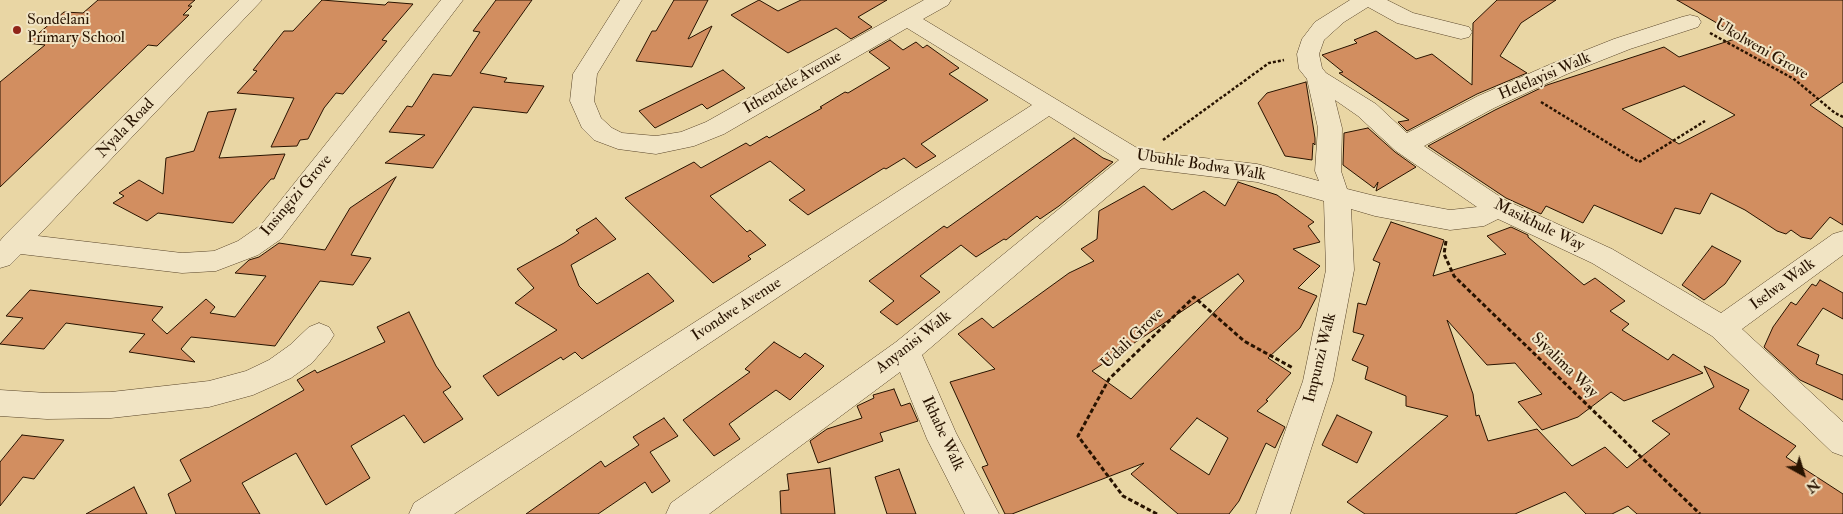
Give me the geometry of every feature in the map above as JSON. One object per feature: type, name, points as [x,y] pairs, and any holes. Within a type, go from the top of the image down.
[{"type":"street","name":"Nyala Road","points":[[7,251],[251,0]]},
{"type":"street","name":"Insingizi Grove","points":[[7,251],[182,264],[216,261],[248,248],[266,236],[279,222],[452,0]]},
{"type":"street","name":"Ithendele Avenue","points":[[631,0],[585,74],[582,101],[584,111],[591,122],[603,134],[618,141],[639,145],[670,143],[703,134],[940,0]]},
{"type":"street","points":[[1371,0],[1405,18],[1461,32]]},
{"type":"street","points":[[1318,78],[1311,69],[1308,54],[1317,33],[1349,4]]},
{"type":"street","name":"Ubuhle Bodwa Walk","points":[[906,18],[1136,160],[1257,173],[1375,206],[1450,220],[1484,216],[1496,206]]},
{"type":"street","name":"Helelayisi Walk","points":[[1405,145],[1516,88],[1622,44],[1690,22]]},
{"type":"street","name":"Masikhule Way","points":[[1318,78],[1367,110],[1405,145],[1468,189],[1496,206],[1602,256],[1722,328],[1843,442]]},
{"type":"street","name":"Impunzi Walk","points":[[1273,514],[1318,381],[1340,270],[1337,196],[1328,171],[1330,128],[1318,78]]},
{"type":"street","name":"Ivondwe Avenue","points":[[426,514],[1048,106]]},
{"type":"street","name":"Anyanisi Walk","points":[[683,514],[906,352],[1136,160]]},
{"type":"street","name":"Iselwa Walk","points":[[1722,328],[1843,241]]},
{"type":"street","points":[[0,403],[47,406],[111,405],[210,394],[253,382],[280,370],[301,354],[319,335]]},
{"type":"street","name":"Ikhabe Walk","points":[[906,352],[943,439],[982,514]]},
{"type":"path","name":"Ukolweni Grove","points":[[1690,22],[1794,79],[1843,117]]},
{"type":"path","points":[[1136,160],[1269,64],[1308,54]]},
{"type":"path","points":[[1516,88],[1639,162],[1705,121]]},
{"type":"path","name":"Siyalima Way","points":[[1450,220],[1444,254],[1454,276],[1700,514]]},
{"type":"path","name":"Udali Grove","points":[[1157,514],[1123,496],[1078,436],[1109,379],[1194,297],[1244,341],[1318,381]]},
{"type":"building","points":[[98,0],[195,0],[188,6],[192,6],[183,15],[189,15],[157,46],[148,45],[0,187],[0,82],[45,45],[27,43],[64,12],[83,13]]},
{"type":"building","points":[[322,0],[385,5],[388,2],[413,4],[382,40],[387,41],[343,94],[336,93],[324,108],[308,139],[300,140],[297,146],[271,147],[294,98],[237,93],[257,71],[253,70],[284,31],[293,31]]},
{"type":"building","points":[[496,0],[532,0],[480,73],[507,78],[504,82],[544,86],[527,113],[473,107],[433,168],[385,163],[425,135],[389,132],[407,106],[412,107],[433,74],[451,76],[480,32],[473,31]]},
{"type":"building","points":[[674,0],[708,0],[688,39],[712,26],[692,67],[636,61],[652,31],[656,31]]},
{"type":"building","points":[[759,0],[778,11],[801,0],[887,0],[858,17],[872,27],[851,39],[836,28],[788,53],[731,15]]},
{"type":"building","points":[[1497,0],[1556,0],[1521,23],[1500,56],[1527,73],[1477,94],[1407,131],[1398,122],[1409,120],[1339,73],[1343,72],[1322,55],[1357,43],[1354,40],[1376,31],[1416,59],[1432,54],[1472,85],[1473,23]]},
{"type":"building","points":[[1677,0],[1843,0],[1843,82],[1810,105],[1843,128],[1843,225],[1830,217],[1811,239],[1801,237],[1791,230],[1786,234],[1777,231],[1745,210],[1711,193],[1700,214],[1675,208],[1662,234],[1594,205],[1583,223],[1546,206],[1541,214],[1506,198],[1428,146],[1547,85],[1664,47],[1679,57],[1741,37]],"holes":[[[1684,86],[1735,115],[1679,144],[1622,109]]]},
{"type":"building","points":[[890,40],[903,50],[916,42],[923,48],[927,45],[959,68],[949,74],[988,100],[921,144],[936,156],[916,168],[904,158],[886,169],[884,168],[808,215],[789,200],[805,190],[770,161],[710,196],[747,232],[750,230],[766,245],[748,256],[751,259],[713,283],[625,198],[694,162],[701,168],[746,143],[750,146],[767,136],[769,138],[822,108],[820,107],[845,92],[848,93],[890,68],[869,52]]},
{"type":"building","points":[[723,70],[745,88],[707,109],[702,104],[655,128],[639,111]]},
{"type":"building","points":[[1306,82],[1315,138],[1312,160],[1285,156],[1258,103],[1267,93]]},
{"type":"building","points":[[236,109],[219,158],[285,154],[274,179],[271,179],[233,223],[158,213],[147,221],[113,203],[124,196],[119,193],[139,180],[163,194],[166,158],[194,151],[208,112]]},
{"type":"building","points":[[1368,128],[1395,152],[1416,167],[1376,191],[1378,182],[1374,188],[1343,165],[1344,133]]},
{"type":"building","points":[[1074,138],[1103,158],[1113,162],[1059,206],[1040,219],[1037,216],[1006,240],[1004,239],[976,257],[961,245],[920,276],[940,292],[897,325],[880,312],[894,301],[869,281],[944,226],[947,228]]},
{"type":"building","points":[[396,177],[351,255],[371,258],[353,285],[320,281],[275,346],[191,337],[181,349],[195,362],[129,352],[145,334],[66,323],[44,349],[0,344],[23,318],[6,316],[30,290],[163,307],[152,320],[167,334],[206,299],[215,307],[210,313],[235,317],[266,276],[235,273],[249,260],[259,257],[279,243],[325,250],[350,208]]},
{"type":"building","points":[[1238,182],[1277,195],[1314,222],[1308,226],[1320,242],[1293,249],[1320,266],[1298,288],[1317,296],[1300,328],[1268,358],[1291,373],[1266,400],[1268,401],[1257,411],[1285,427],[1275,448],[1266,443],[1239,501],[1229,514],[1178,514],[1131,474],[1144,463],[1012,514],[1005,514],[982,467],[988,465],[950,382],[995,369],[958,334],[982,318],[993,328],[1069,273],[1094,261],[1081,249],[1097,239],[1099,211],[1144,186],[1172,210],[1204,191],[1225,206]],"holes":[[[1238,274],[1244,281],[1131,399],[1092,371]],[[1197,418],[1228,438],[1209,475],[1170,449]]]},
{"type":"building","points":[[596,218],[616,239],[571,265],[579,286],[597,304],[648,273],[674,301],[582,359],[575,352],[563,360],[561,357],[498,396],[483,376],[557,330],[515,303],[534,288],[517,269],[564,243],[579,233],[576,230]]},
{"type":"building","points":[[1391,222],[1444,240],[1433,276],[1506,254],[1487,236],[1511,227],[1528,235],[1584,285],[1595,278],[1625,301],[1610,311],[1629,324],[1622,330],[1668,360],[1673,354],[1703,373],[1624,401],[1611,392],[1578,417],[1542,430],[1518,402],[1542,394],[1515,363],[1487,365],[1447,320],[1473,394],[1476,416],[1479,415],[1488,441],[1537,429],[1572,466],[1605,447],[1627,468],[1670,434],[1652,421],[1714,387],[1704,366],[1749,390],[1739,409],[1796,446],[1786,457],[1843,494],[1843,514],[1637,514],[1628,506],[1612,514],[1586,514],[1565,492],[1515,514],[1365,514],[1347,502],[1448,416],[1406,406],[1406,396],[1365,379],[1368,367],[1352,360],[1364,335],[1353,332],[1358,303],[1366,305],[1380,263],[1373,260]]},
{"type":"building","points":[[1712,246],[1741,261],[1725,284],[1704,300],[1682,285]]},
{"type":"building","points":[[1820,280],[1843,293],[1843,319],[1823,308],[1797,345],[1819,355],[1816,364],[1843,375],[1843,400],[1800,380],[1764,347],[1773,327],[1791,302],[1796,305],[1812,284],[1816,286]]},
{"type":"building","points":[[409,312],[436,366],[451,387],[443,392],[463,419],[424,443],[404,415],[351,446],[370,478],[326,505],[296,453],[242,483],[260,514],[176,514],[168,494],[191,481],[180,460],[304,390],[297,380],[315,370],[317,373],[385,342],[377,327]]},
{"type":"building","points":[[774,342],[800,358],[805,353],[824,366],[790,400],[776,390],[729,424],[740,439],[714,456],[683,420],[750,372],[745,369]]},
{"type":"building","points":[[894,389],[901,406],[910,403],[918,421],[880,433],[883,441],[818,463],[810,441],[827,429],[862,418],[857,406],[874,398],[873,395]]},
{"type":"building","points":[[1337,415],[1372,432],[1357,463],[1322,445]]},
{"type":"building","points":[[664,418],[678,436],[650,452],[670,481],[652,493],[645,482],[598,514],[526,514],[601,461],[605,467],[639,445],[633,437]]},
{"type":"building","points":[[22,435],[64,440],[34,479],[23,477],[0,506],[0,462]]},
{"type":"building","points":[[830,468],[835,514],[781,514],[780,491],[789,490],[787,474]]},
{"type":"building","points":[[899,469],[916,514],[887,514],[875,477]]},
{"type":"building","points":[[134,487],[147,514],[86,514]]},
{"type":"place","name":"Sondelani Primary School","points":[[17,30]]}]
